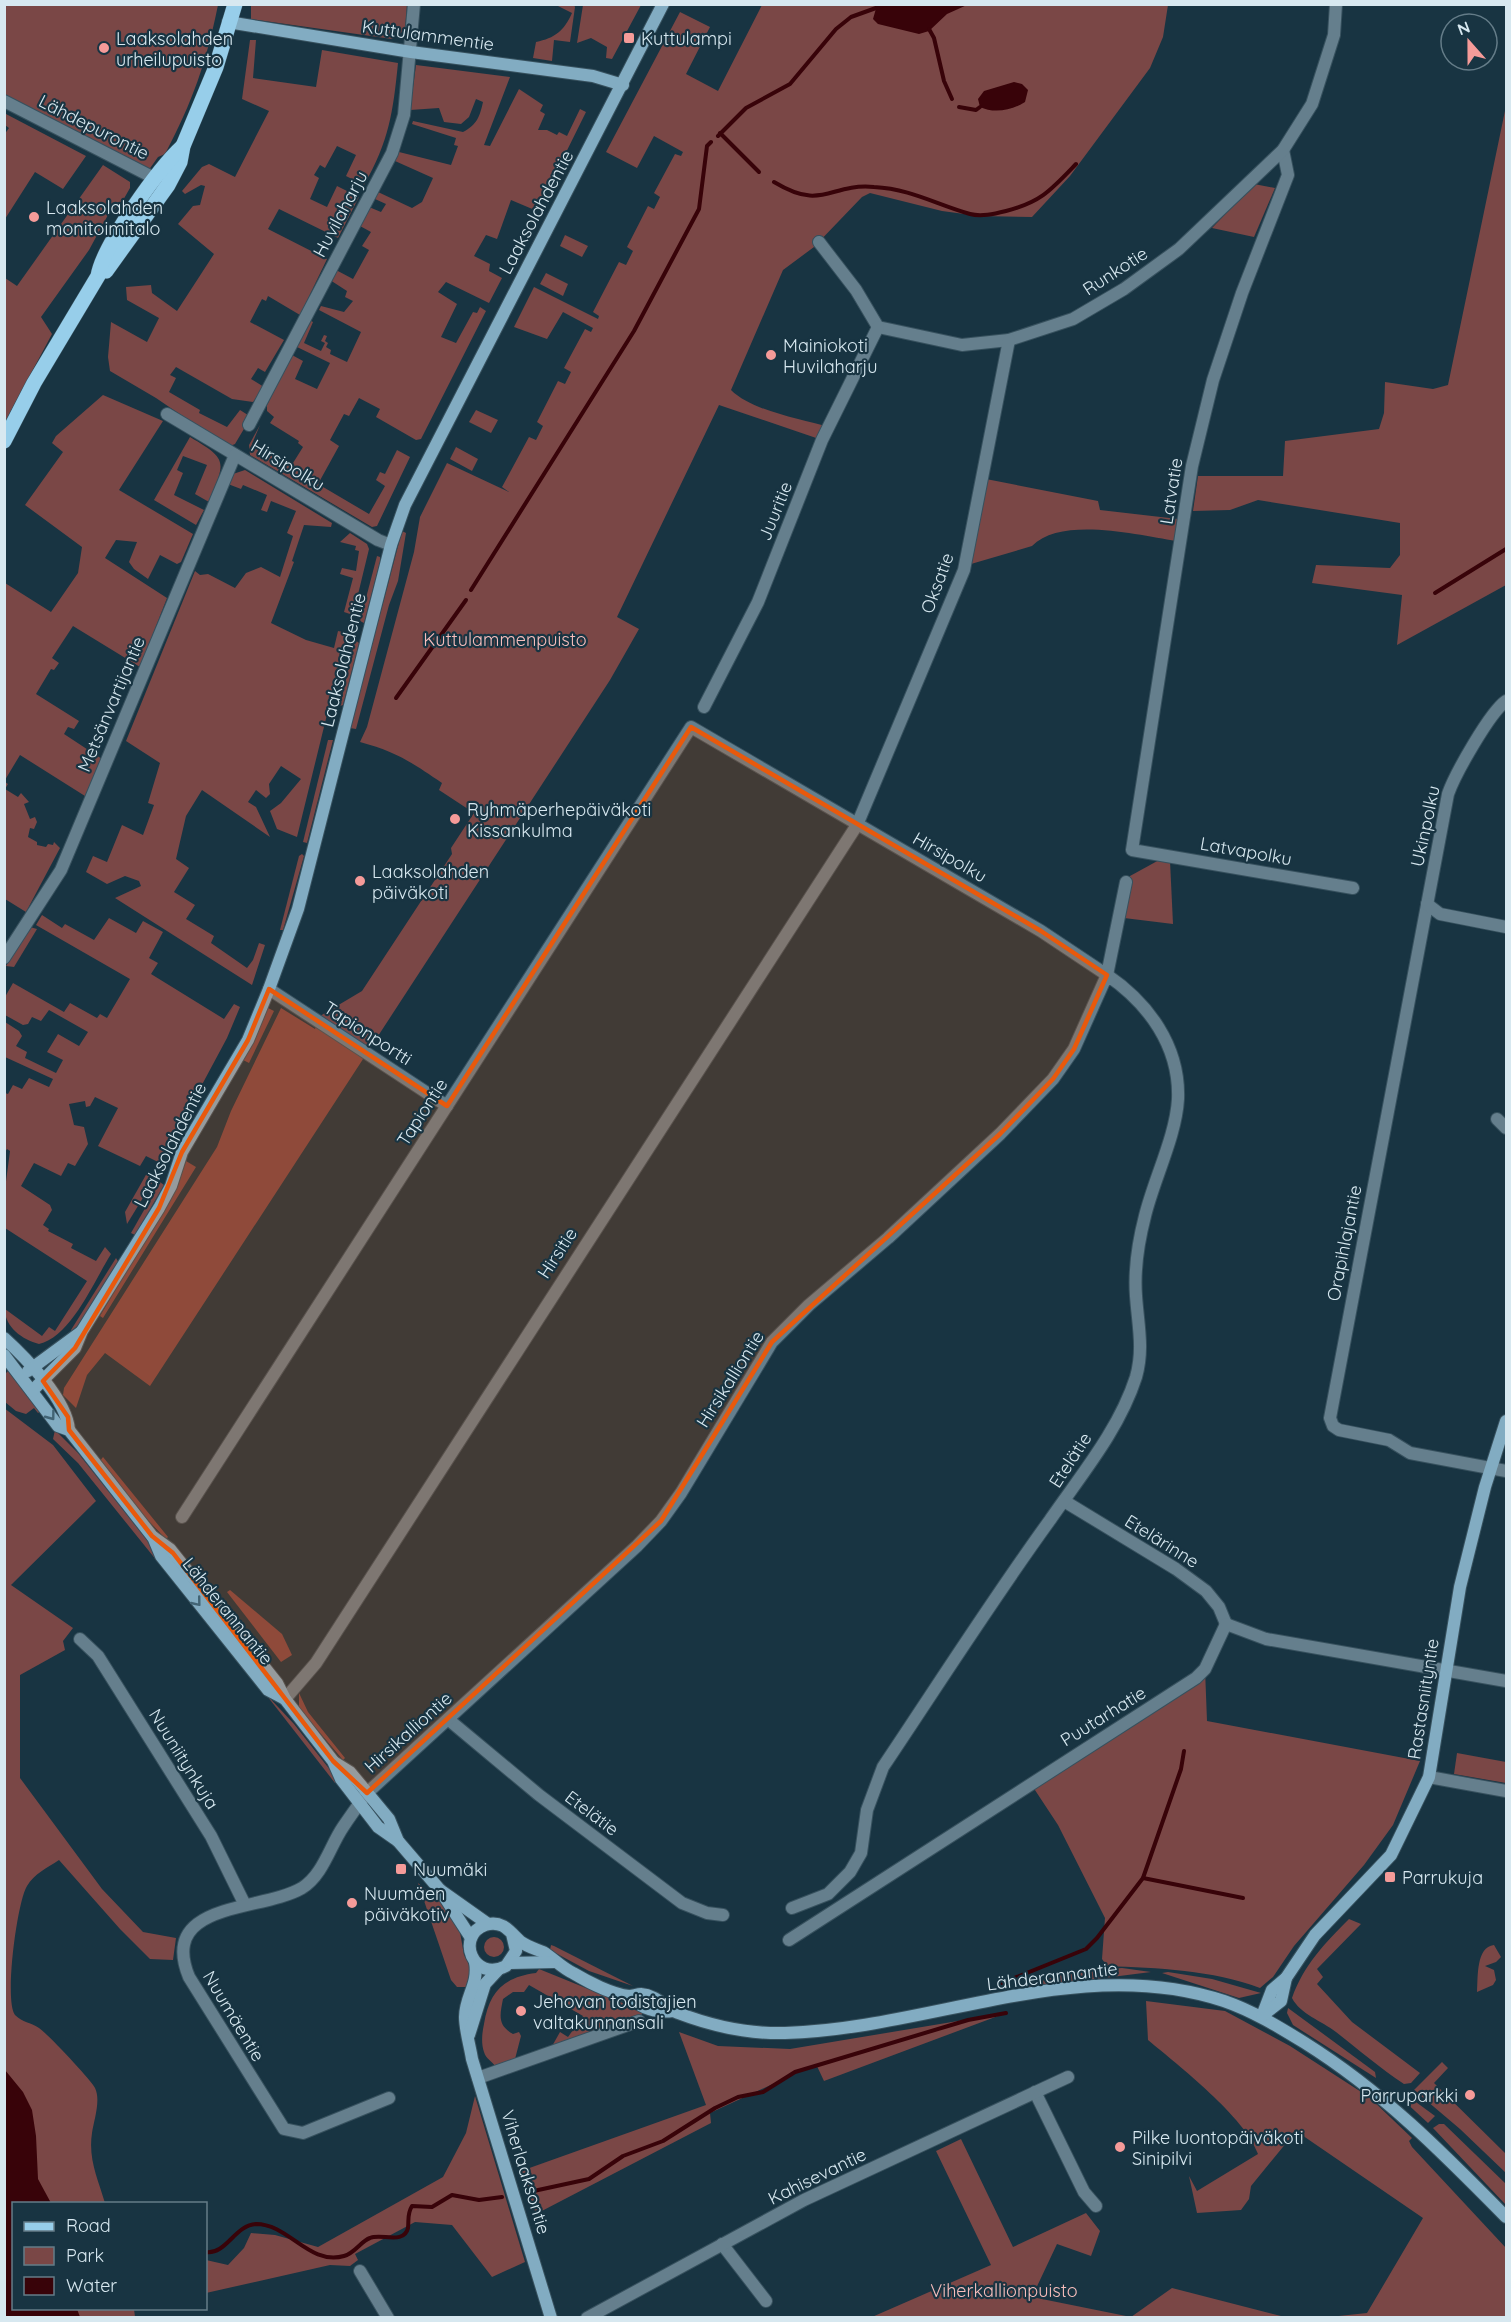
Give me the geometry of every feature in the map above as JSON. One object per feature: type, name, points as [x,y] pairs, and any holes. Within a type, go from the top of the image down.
[{"type":"main road","points":[[226,4],[228,22]]},
{"type":"main road","points":[[4,441],[34,383],[98,276],[100,265],[118,234],[161,182],[169,159],[183,146],[216,68],[235,4]]},
{"type":"street","name":"Huvilaharju","points":[[249,425],[392,153],[404,116],[414,4]]},
{"type":"street","name":"Laaksolahdentie","points":[[32,1391],[75,1348],[82,1331],[159,1208],[171,1186],[182,1152],[248,1041],[298,909],[391,545],[410,496],[663,4]]},
{"type":"street","name":"Runkotie","points":[[878,327],[962,345],[1009,340],[1073,319],[1124,289],[1179,249],[1283,150],[1312,104],[1334,35],[1336,4]]},
{"type":"street","name":"Kuttulammentie","points":[[228,22],[411,52],[593,76],[623,85]]},
{"type":"street","name":"Lähdepurontie","points":[[4,101],[161,182]]},
{"type":"street","name":"Latvatie","points":[[1132,850],[1192,466],[1213,380],[1242,293],[1288,176],[1283,150]]},
{"type":"street","points":[[819,242],[856,290],[878,327]]},
{"type":"street","name":"Juuritie","points":[[704,706],[758,602],[822,440],[878,327]]},
{"type":"street","name":"Oksatie","points":[[857,825],[964,570],[1009,340]]},
{"type":"street","name":"Hirsipolku","points":[[167,414],[378,540],[391,545]]},
{"type":"street","name":"Metsänvartijantie","points":[[4,958],[60,870],[235,455]]},
{"type":"street","name":"Ukinpolku","points":[[1427,904],[1451,787],[1493,716],[1506,700]]},
{"type":"street","name":"Hirsipolku","points":[[691,727],[1041,931],[1107,975]]},
{"type":"street","name":"Tapiontie","points":[[182,1516],[691,727]]},
{"type":"street","name":"Hirsitie","points":[[285,1699],[316,1663],[857,825]]},
{"type":"street","name":"Latvapolku","points":[[1132,850],[1353,888]]},
{"type":"street","points":[[1107,975],[1126,882]]},
{"type":"street","points":[[1427,904],[1440,914],[1506,927]]},
{"type":"street","name":"Orapihlajantie","points":[[1427,904],[1330,1418],[1333,1426],[1339,1430],[1389,1440],[1410,1453],[1506,1471]]},
{"type":"street","name":"Etelätie","points":[[792,1908],[828,1894],[850,1872],[861,1853],[867,1810],[883,1767],[1108,1435],[1128,1398],[1137,1374],[1142,1338],[1136,1296],[1136,1257],[1145,1215],[1174,1122],[1178,1099],[1171,1054],[1155,1019],[1137,998],[1107,975]]},
{"type":"street","name":"Hirsikalliontie","points":[[364,1798],[637,1546],[661,1521],[681,1493],[772,1342],[809,1305],[888,1238],[1000,1134],[1053,1079],[1074,1049],[1107,975]]},
{"type":"street","name":"Tapionportti","points":[[269,989],[447,1106]]},
{"type":"street","name":"Laaksolahdentie","points":[[21,1376],[82,1331]]},
{"type":"street","name":"Lähderannantie","points":[[4,1338],[33,1367],[43,1381],[68,1417],[69,1430]]},
{"type":"street","name":"Lähderannantie","points":[[4,1355],[58,1426],[69,1430],[152,1536],[161,1556],[268,1690],[285,1699],[333,1761],[350,1772],[364,1798],[389,1819],[398,1840],[440,1890],[471,1938]]},
{"type":"street","name":"Rastasniityntie","points":[[1262,2016],[1278,2006],[1283,1997],[1286,1978],[1315,1935],[1391,1855],[1429,1777],[1460,1587],[1506,1420]]},
{"type":"street","name":"Etelärinne","points":[[1064,1501],[1176,1569],[1206,1591],[1219,1607],[1226,1624]]},
{"type":"street","points":[[1226,1624],[1266,1639],[1506,1681]]},
{"type":"street","name":"Puutarhatie","points":[[789,1940],[1196,1678],[1205,1669],[1226,1624]]},
{"type":"street","name":"Nuuniitynkuja","points":[[80,1639],[98,1656],[211,1836],[245,1905]]},
{"type":"street","name":"Etelätie","points":[[449,1720],[539,1795],[682,1903],[707,1914],[723,1915]]},
{"type":"street","points":[[1429,1777],[1506,1791]]},
{"type":"street","name":"Nuumäentie","points":[[364,1798],[310,1881],[290,1892],[214,1915],[195,1925],[184,1942],[182,1952],[183,1964],[189,1977],[277,2121],[291,2133],[303,2133],[389,2098]]},
{"type":"street","name":"Lähderannantie","points":[[440,1890],[488,1924]]},
{"type":"street","points":[[498,1970],[486,1969],[475,1962],[470,1951],[471,1938],[476,1931],[488,1924],[501,1925],[512,1934],[516,1946],[510,1963]]},
{"type":"street","name":"Lähderannantie","points":[[512,1934],[525,1945],[546,1954],[575,1975],[630,1996],[638,2005],[650,2010],[659,2013],[673,2011],[721,2026],[781,2033],[813,2032],[860,2026],[1035,1993],[1153,1985],[1199,1994],[1262,2016],[1328,2057],[1389,2103],[1423,2133],[1506,2217]]},
{"type":"street","name":"Viherlaaksontie","points":[[475,1962],[477,1980],[467,2002],[465,2017],[468,2036],[478,2078],[551,2318]]},
{"type":"street","points":[[468,2036],[485,1984],[498,1970],[510,1963],[554,1962]]},
{"type":"street","points":[[478,2078],[639,2021]]},
{"type":"street","name":"Kahisevantie","points":[[587,2318],[804,2200],[1068,2077]]},
{"type":"street","points":[[1035,2092],[1084,2192],[1096,2206]]},
{"type":"street","points":[[722,2244],[766,2301]]},
{"type":"street","points":[[360,2271],[388,2318]]},
{"type":"highlighted area","points":[[691,727],[1041,931],[1107,975],[1074,1049],[1053,1079],[1000,1134],[772,1342],[661,1521],[367,1793],[333,1761],[173,1553],[152,1536],[69,1430],[68,1417],[43,1381],[75,1348],[159,1208],[182,1152],[248,1040],[269,989],[447,1106]]},
{"type":"green space","name":"Laaksolahden urheilupuisto","points":[[4,5],[218,5],[209,45],[191,99],[165,154],[158,157],[146,174],[5,101]]},
{"type":"green space","points":[[251,5],[407,5],[405,30],[392,39],[251,19]]},
{"type":"green space","points":[[556,5],[574,5],[575,7],[570,42],[554,40],[552,61],[533,58],[536,42],[558,33],[566,25],[572,13]]},
{"type":"green space","points":[[583,5],[641,5],[612,59],[606,58],[607,47],[591,38],[577,43]]},
{"type":"green space","name":"Kuttulammenpuisto","points":[[762,5],[1168,5],[1163,37],[1150,68],[1070,176],[1032,217],[979,216],[942,211],[870,193],[862,197],[814,247],[783,270],[731,390],[751,404],[764,409],[829,427],[822,440],[719,405],[617,617],[639,629],[610,680],[150,1386],[105,1353],[87,1375],[76,1408],[63,1395],[64,1388],[217,1147],[231,1111],[281,1008],[315,1029],[320,1016],[362,991],[452,854],[451,848],[474,813],[439,790],[442,783],[412,763],[360,742],[367,727],[414,552],[420,517],[447,463],[509,492],[502,487],[529,437],[536,440],[543,426],[537,422],[558,381],[565,384],[571,372],[564,368],[585,329],[591,332],[593,328],[563,312],[547,339],[514,327],[534,287],[598,319],[599,316],[593,312],[619,262],[626,265],[633,251],[627,247],[648,206],[654,209],[660,197],[654,193],[675,154],[681,156],[683,152],[654,136],[637,168],[606,152],[680,12],[710,27],[686,74],[718,91]]},
{"type":"green space","points":[[250,40],[256,40],[253,78],[316,87],[322,50],[398,63],[388,126],[379,154],[364,185],[346,176],[356,155],[337,146],[325,168],[320,165],[314,175],[319,178],[310,199],[327,207],[337,186],[359,197],[338,238],[279,209],[268,229],[327,259],[300,315],[268,296],[266,301],[262,299],[250,322],[284,340],[265,372],[258,368],[251,379],[264,387],[253,402],[232,399],[176,367],[170,375],[176,378],[169,392],[200,410],[199,413],[227,427],[240,410],[251,417],[235,444],[228,447],[156,398],[110,371],[108,357],[111,322],[147,342],[159,318],[127,300],[126,287],[151,285],[152,293],[177,311],[214,254],[178,224],[193,206],[200,205],[205,186],[201,185],[185,194],[182,191],[202,167],[209,164],[235,177],[269,111],[242,99]]},
{"type":"green space","points":[[416,65],[510,77],[484,145],[490,146],[519,89],[543,105],[540,111],[545,114],[538,130],[547,130],[557,135],[559,132],[567,136],[580,109],[586,112],[537,211],[511,200],[497,239],[486,235],[474,256],[490,264],[489,271],[502,278],[489,303],[446,282],[438,292],[457,304],[441,337],[456,343],[473,312],[477,313],[480,307],[486,311],[421,439],[416,440],[376,417],[380,409],[359,398],[349,416],[344,414],[330,440],[339,446],[318,484],[369,514],[385,486],[376,480],[380,472],[385,474],[397,450],[410,457],[377,526],[372,527],[250,455],[249,445],[260,425],[252,444],[273,456],[274,453],[293,463],[303,447],[298,443],[299,441],[270,423],[274,417],[267,411],[267,405],[292,355],[303,361],[295,379],[317,389],[330,363],[297,347],[311,321],[313,322],[304,343],[321,351],[325,343],[321,341],[324,335],[327,336],[326,347],[331,350],[330,354],[347,362],[361,332],[319,310],[321,306],[344,312],[353,301],[345,297],[347,291],[330,280],[336,270],[353,279],[369,250],[362,246],[371,232],[360,226],[369,207],[381,212],[386,204],[375,199],[378,192],[412,208],[422,202],[433,178],[395,161],[399,152],[451,165],[458,146],[454,145],[456,138],[412,124],[413,121],[463,132],[475,123],[479,116],[483,102],[476,99],[469,117],[461,124],[444,122],[439,108],[410,110]]},
{"type":"green space","points":[[1506,106],[1506,585],[1397,645],[1402,595],[1312,583],[1316,565],[1390,568],[1400,555],[1400,523],[1258,500],[1230,510],[1193,511],[1198,476],[1283,476],[1285,441],[1379,429],[1384,413],[1385,382],[1433,389],[1448,385]]},
{"type":"green space","points":[[6,114],[86,156],[63,189],[35,172],[5,219],[4,135],[9,128],[5,125]]},
{"type":"green space","points":[[103,165],[130,182],[130,188],[122,202],[108,215],[89,250],[41,317],[52,334],[5,422],[5,278],[17,286]]},
{"type":"green space","points":[[1254,184],[1275,188],[1254,237],[1212,228]]},
{"type":"green space","points":[[565,235],[588,246],[582,257],[560,246]]},
{"type":"green space","points":[[546,273],[568,284],[563,296],[540,284]]},
{"type":"green space","points":[[103,395],[163,421],[119,490],[193,534],[181,562],[177,564],[160,555],[148,579],[134,569],[129,562],[137,542],[116,540],[105,558],[167,598],[140,667],[73,626],[52,658],[59,663],[54,670],[51,669],[36,694],[79,721],[74,729],[68,727],[64,734],[102,759],[85,796],[20,755],[5,780],[5,583],[51,612],[78,573],[82,547],[25,505],[63,452],[52,443],[56,436]]},
{"type":"green space","points":[[476,410],[498,420],[491,433],[469,422]]},
{"type":"green space","points":[[190,437],[212,451],[220,463],[218,478],[209,502],[195,494],[207,465],[183,456],[177,470],[183,473],[174,495],[204,510],[196,525],[154,500]]},
{"type":"green space","points":[[456,447],[478,459],[472,471],[450,459]]},
{"type":"green space","points":[[245,470],[332,523],[331,527],[304,525],[292,561],[294,562],[271,623],[306,640],[334,648],[338,631],[347,633],[297,837],[277,829],[270,811],[281,803],[301,779],[281,766],[269,784],[270,794],[266,798],[256,790],[248,802],[256,807],[270,837],[202,790],[186,816],[176,859],[189,868],[174,892],[195,905],[186,919],[214,936],[211,943],[247,968],[253,960],[259,943],[265,945],[252,985],[115,898],[141,886],[139,881],[125,876],[107,884],[86,872],[93,856],[107,862],[122,825],[143,835],[154,805],[148,803],[160,763],[126,741],[195,571],[200,575],[208,574],[235,588],[246,573],[261,567],[280,577],[293,536],[287,533],[296,511],[271,501],[267,512],[261,510],[267,495],[243,485],[241,489],[228,484],[233,474]]},
{"type":"green space","points":[[986,479],[1098,501],[1100,510],[1178,519],[1176,541],[1101,530],[1061,532],[1045,537],[1032,546],[971,564]]},
{"type":"green space","points":[[402,531],[406,533],[398,581],[389,605],[356,729],[350,728]]},
{"type":"green space","points":[[350,533],[367,544],[369,549],[353,615],[344,612],[353,578],[340,574],[342,568],[356,571],[359,551],[355,550],[356,546],[340,542]]},
{"type":"green space","points":[[377,556],[380,557],[380,562],[364,623],[360,621]]},
{"type":"green space","points":[[355,640],[359,643],[343,705],[340,706]]},
{"type":"green space","points":[[328,740],[333,740],[307,843],[303,842]]},
{"type":"green space","points":[[5,789],[18,797],[21,793],[29,802],[24,804],[30,819],[35,817],[37,822],[34,829],[30,828],[28,837],[37,842],[37,845],[46,847],[48,844],[53,845],[54,842],[60,848],[26,912],[5,899]]},
{"type":"green space","points":[[302,854],[304,856],[283,930],[280,930],[299,856]]},
{"type":"green space","points":[[1161,859],[1170,861],[1173,924],[1124,918],[1130,876]]},
{"type":"green space","points":[[42,915],[62,928],[65,924],[94,940],[109,918],[136,933],[143,921],[163,932],[149,958],[158,963],[151,974],[224,1019],[234,1004],[240,1007],[227,1038],[160,1163],[146,1156],[140,1166],[98,1146],[118,1108],[95,1097],[90,1106],[86,1107],[85,1101],[69,1104],[74,1125],[84,1127],[88,1144],[75,1166],[68,1163],[61,1176],[34,1163],[21,1186],[50,1205],[52,1210],[43,1225],[49,1229],[48,1231],[73,1244],[71,1248],[96,1261],[105,1247],[111,1254],[71,1320],[51,1339],[39,1344],[15,1331],[5,1315],[5,1309],[42,1336],[49,1327],[55,1331],[87,1281],[5,1228],[5,1189],[10,1151],[7,1149],[5,1152],[5,1093],[8,1094],[13,1085],[22,1089],[29,1078],[49,1087],[53,1079],[5,1057],[5,1022],[19,1031],[22,1036],[16,1046],[27,1052],[25,1058],[56,1073],[63,1060],[47,1052],[58,1034],[79,1046],[88,1032],[49,1010],[41,1021],[32,1017],[28,1024],[23,1025],[5,1015],[5,997],[13,983],[64,1012],[70,1003],[97,1018],[100,1014],[107,1018],[130,979],[36,925]]},
{"type":"green space","points":[[30,927],[37,929],[14,967],[6,966]]},
{"type":"green space","points":[[268,1008],[274,1011],[249,1063],[243,1060]]},
{"type":"green space","points":[[186,1161],[196,1167],[103,1318],[100,1316],[176,1188]]},
{"type":"green space","points":[[147,1173],[155,1178],[127,1224],[125,1212]]},
{"type":"green space","points":[[160,1182],[164,1185],[135,1235],[131,1233]]},
{"type":"green space","points":[[116,1258],[119,1263],[82,1321],[72,1332],[71,1330]]},
{"type":"green space","points":[[8,1371],[41,1411],[38,1413],[34,1408],[26,1414],[16,1411],[5,1402],[5,1374]]},
{"type":"green space","points":[[4,1408],[53,1445],[96,1501],[11,1585],[73,1628],[63,1641],[65,1650],[20,1675],[20,1778],[102,1889],[143,1932],[176,1938],[173,1960],[150,1959],[59,1860],[37,1875],[27,1886],[19,1911],[13,1951],[12,2006],[15,2015],[44,2032],[95,2088],[97,2104],[91,2152],[105,2202],[12,2202],[12,2310],[134,2310],[135,2317],[5,2317]]},
{"type":"green space","points":[[55,1430],[78,1453],[162,1559],[157,1561],[78,1463],[53,1439]]},
{"type":"green space","points":[[103,1457],[168,1537],[166,1539],[142,1514],[100,1461]]},
{"type":"green space","points":[[230,1590],[282,1634],[292,1655],[281,1662],[227,1592]]},
{"type":"green space","points":[[1205,1669],[1207,1721],[1420,1761],[1393,1825],[1364,1865],[1294,1946],[1273,1977],[1260,1988],[1204,1974],[1107,1966],[1102,1959],[1105,1918],[1058,1825],[1031,1784]]},
{"type":"green space","points":[[264,1692],[294,1724],[338,1780],[335,1783]]},
{"type":"green space","points":[[299,1693],[308,1712],[345,1758],[343,1760],[299,1708]]},
{"type":"green space","points":[[1457,1753],[1506,1762],[1506,1783],[1454,1774]]},
{"type":"green space","points":[[418,1883],[440,1902],[460,1932],[464,1955],[471,1968],[469,1987],[457,1987],[451,1980]]},
{"type":"green space","points":[[1349,1919],[1361,1924],[1317,1969],[1323,1977],[1317,1984],[1352,2022],[1420,2073],[1411,2083],[1404,2084],[1395,2078],[1336,2032],[1300,2009],[1292,1998],[1309,1965],[1323,1946]]},
{"type":"green space","points":[[490,1937],[498,1937],[504,1943],[504,1951],[498,1957],[490,1957],[484,1951],[484,1943]]},
{"type":"green space","points":[[551,1945],[633,1986],[589,1971],[550,1950]]},
{"type":"green space","points":[[1494,1945],[1501,1957],[1496,1962],[1485,1966],[1494,1970],[1496,1980],[1493,1985],[1477,1992],[1481,1957],[1488,1947]]},
{"type":"green space","points":[[1122,1968],[1151,1972],[1017,1989],[1070,1972]]},
{"type":"green space","points":[[539,1969],[645,2012],[637,2018],[551,2048],[560,2032],[568,2037],[583,2016],[529,1985],[524,1992],[513,1992],[503,1999],[502,2023],[508,2031],[513,2034],[519,2032],[521,2036],[515,2059],[495,2066],[485,2054],[482,2042],[483,2027],[490,2003],[494,1995],[507,1982],[536,1973]]},
{"type":"green space","points":[[1162,1973],[1212,1979],[1261,1993],[1239,1998]]},
{"type":"green space","points":[[1146,2001],[1225,2011],[1290,2046],[1369,2097],[1412,2138],[1409,2141],[1412,2147],[1506,2248],[1506,2317],[1329,2317],[1367,2313],[1423,2218],[1296,2131],[1251,2186],[1249,2199],[1241,2210],[1197,2213],[1189,2176],[1197,2191],[1258,2154],[1240,2124],[1226,2109],[1148,2040]]},
{"type":"green space","points":[[1288,2008],[1375,2072],[1376,2078],[1293,2025],[1287,2013]]},
{"type":"green space","points":[[1006,2013],[824,2081],[816,2064],[710,2113],[711,2123],[536,2214],[521,2171],[706,2105],[679,2032],[718,2046],[790,2049]]},
{"type":"green space","points":[[1442,2062],[1448,2068],[1434,2083],[1506,2154],[1506,2173],[1460,2129],[1414,2090]]},
{"type":"green space","points":[[1405,2094],[1435,2116],[1428,2123],[1402,2099]]},
{"type":"green space","points":[[475,2096],[525,2262],[492,2277],[452,2225],[415,2222],[355,2254],[358,2260],[350,2266],[330,2265],[207,2293],[207,2260],[228,2265],[244,2248],[251,2233],[275,2235],[318,2247],[443,2177],[466,2133]]},
{"type":"green space","points":[[1444,2124],[1506,2184],[1506,2205],[1433,2128]]},
{"type":"green space","name":"Viherkallionpuisto","points":[[961,2139],[1013,2247],[1086,2213],[1100,2231],[1091,2256],[1057,2244],[1032,2297],[1131,2317],[872,2317],[991,2265],[936,2151]]},
{"type":"green space","points":[[1172,2288],[1285,2317],[1131,2317]]},
{"type":"water","points":[[877,4],[967,5],[947,14],[929,31],[919,34],[878,24],[873,19]]},
{"type":"water","points":[[1014,82],[1022,84],[1028,90],[1025,102],[1003,110],[980,107],[978,99],[984,91]]},
{"type":"water","points":[[5,2070],[23,2092],[32,2110],[38,2179],[50,2202],[12,2202],[12,2310],[77,2310],[80,2317],[5,2317]]},
{"type":"waterway","points":[[718,136],[746,108],[790,84],[836,29],[851,17],[887,4]]},
{"type":"waterway","points":[[929,29],[934,38],[944,81],[952,99]]},
{"type":"waterway","points":[[959,107],[976,110],[980,107]]},
{"type":"waterway","points":[[720,133],[759,172]]},
{"type":"waterway","points":[[471,590],[634,331],[699,209],[707,146],[711,142]]},
{"type":"waterway","points":[[774,182],[791,191],[815,196],[859,187],[887,188],[970,214],[983,215],[1028,204],[1045,194],[1076,164]]},
{"type":"waterway","points":[[1435,593],[1506,549]]},
{"type":"waterway","points":[[396,698],[466,600]]},
{"type":"waterway","points":[[1002,1983],[1086,1949],[1097,1938],[1143,1878],[1181,1769],[1184,1751]]},
{"type":"waterway","points":[[1143,1878],[1243,1898]]},
{"type":"waterway","points":[[529,2192],[589,2179],[623,2156],[663,2141],[715,2108],[738,2097],[763,2092],[795,2072],[968,2020],[1006,2013]]},
{"type":"waterway","points":[[207,2252],[219,2249],[242,2229],[256,2224],[279,2230],[320,2255],[344,2256],[370,2238],[402,2236],[408,2228],[412,2206],[432,2207],[452,2195],[479,2200],[502,2197]]},
{"type":"place","name":"Kuttulampi","points":[[629,38]]},
{"type":"place","name":"Laaksolahden urheilupuisto","points":[[104,48]]},
{"type":"place","name":"Laaksolahden monitoimitalo","points":[[34,217]]},
{"type":"place","name":"Mainiokoti Huvilaharju","points":[[771,355]]},
{"type":"place","name":"Ryhmäperhepäiväkoti Kissankulma","points":[[455,819]]},
{"type":"place","name":"Laaksolahden päiväkoti","points":[[360,881]]},
{"type":"place","name":"Nuumäki","points":[[401,1869]]},
{"type":"place","name":"Parrukuja","points":[[1390,1877]]},
{"type":"place","name":"Nuumäen päiväkotiv","points":[[352,1903]]},
{"type":"place","name":"Jehovan todistajien valtakunnansali","points":[[521,2011]]},
{"type":"place","name":"Parruparkki","points":[[1470,2095]]},
{"type":"place","name":"Pilke luontopäiväkoti Sinipilvi","points":[[1120,2147]]}]
